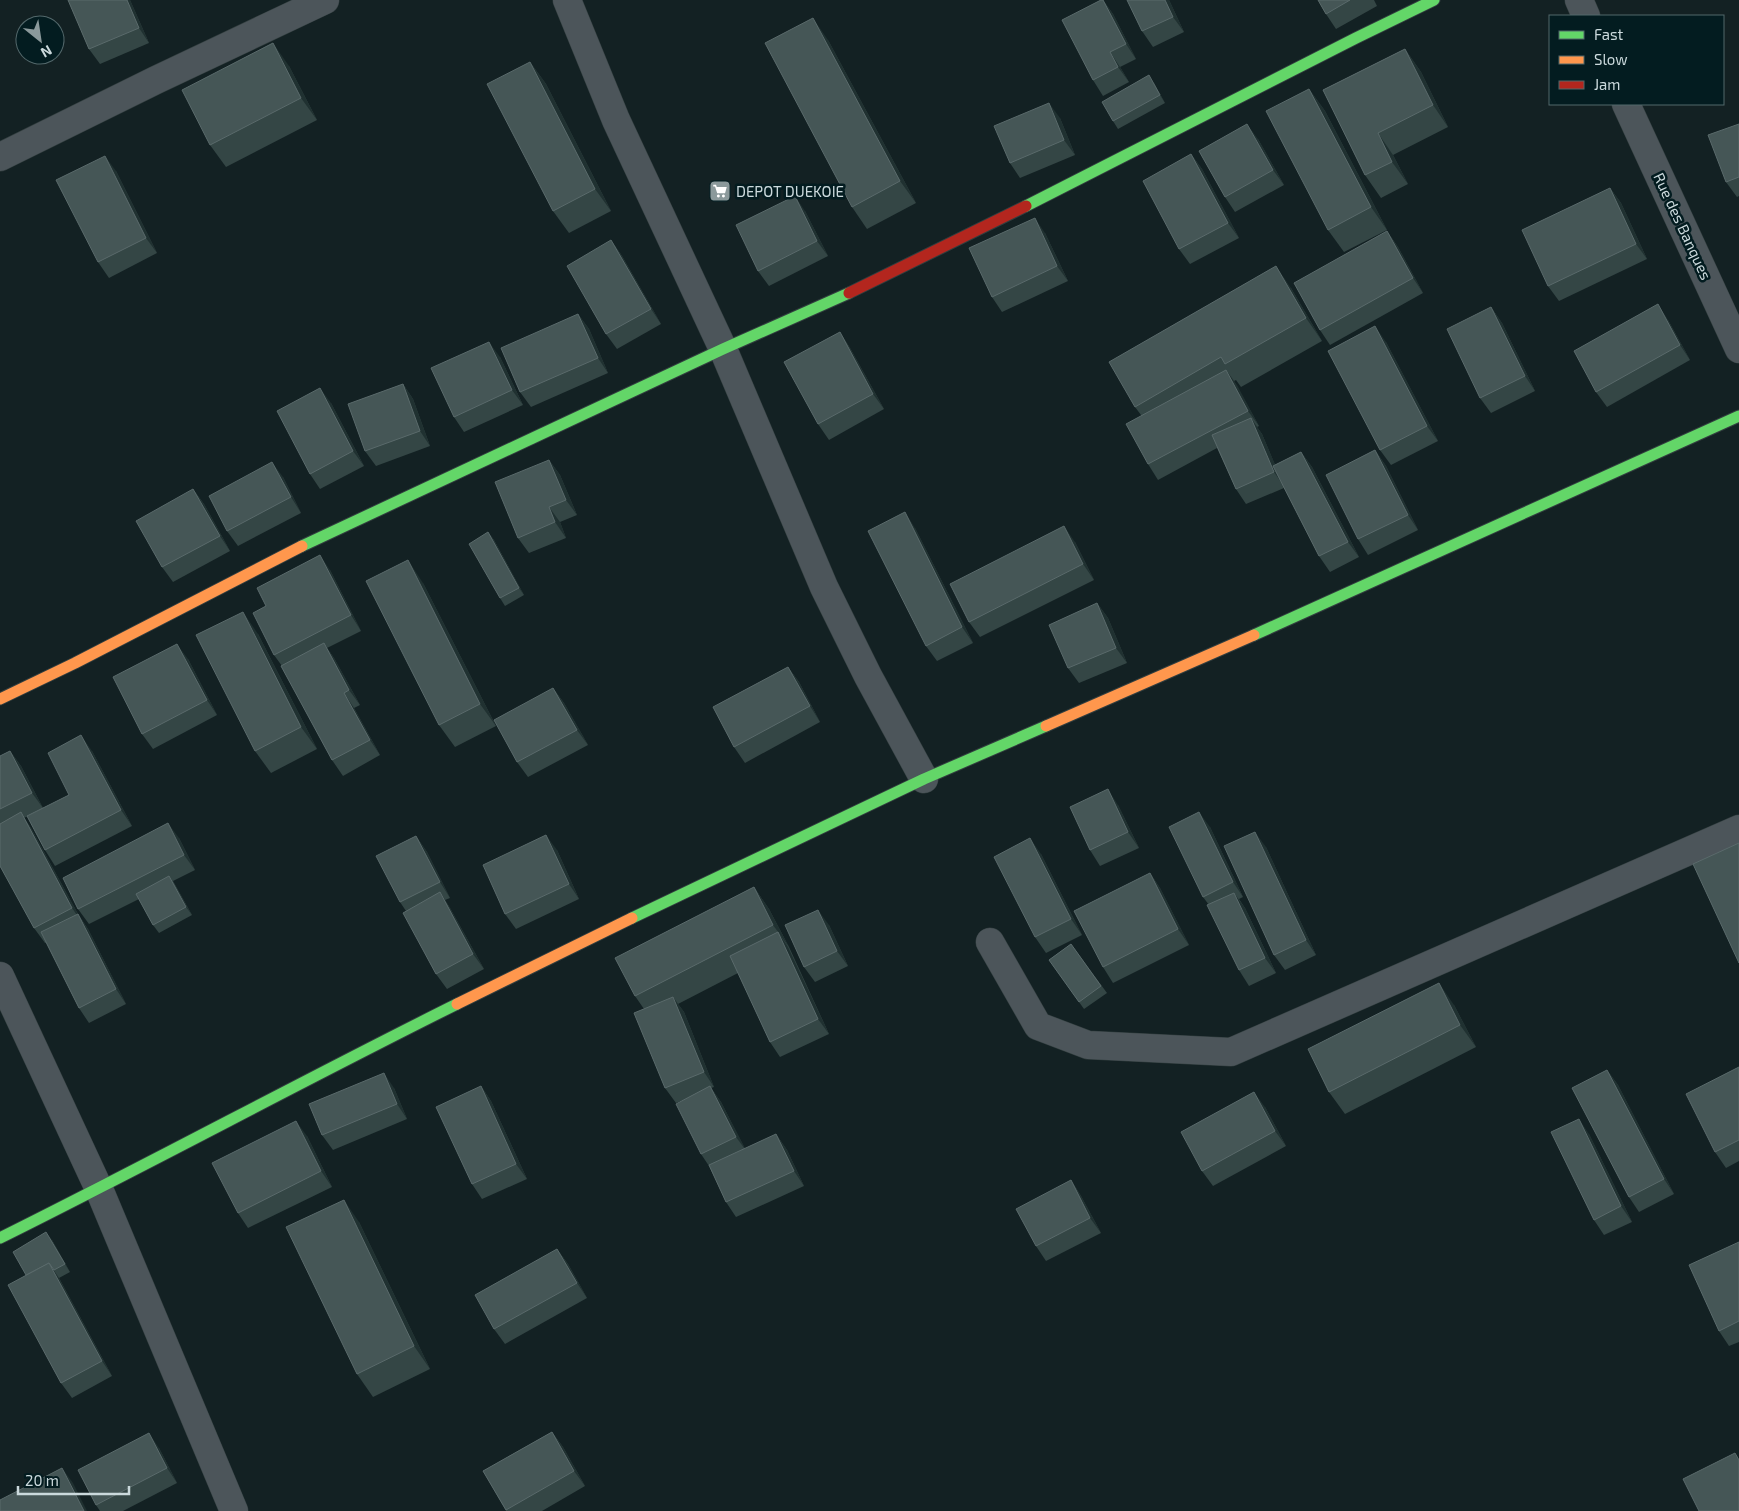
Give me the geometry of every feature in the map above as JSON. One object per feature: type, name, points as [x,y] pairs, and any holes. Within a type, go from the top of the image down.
[{"type":"street","points":[[0,156],[325,0]]},
{"type":"street","points":[[567,0],[616,120],[723,350],[824,587],[868,676],[924,778]]},
{"type":"street","points":[[0,699],[74,663],[276,558],[851,292],[1072,184],[1434,0]]},
{"type":"street","points":[[1578,0],[1586,15]]},
{"type":"street","name":"Rue des Banques","points":[[1626,105],[1739,348]]},
{"type":"street","points":[[0,1238],[99,1189],[377,1044],[634,917],[924,778],[1188,665],[1739,416]]},
{"type":"street","points":[[990,942],[1038,1026],[1088,1045],[1231,1052],[1739,829]]},
{"type":"street","points":[[0,976],[99,1189],[226,1508]]},
{"type":"building","points":[[68,0],[127,0],[139,28],[89,49]]},
{"type":"building","points":[[1103,0],[1126,44],[1110,52],[1118,67],[1093,80],[1062,20]]},
{"type":"building","points":[[1127,0],[1165,0],[1173,17],[1142,31]]},
{"type":"building","points":[[1318,0],[1350,0],[1326,14]]},
{"type":"building","points":[[813,18],[900,181],[852,207],[765,43]]},
{"type":"building","points":[[273,43],[301,98],[210,145],[182,90]]},
{"type":"building","points":[[1405,49],[1433,105],[1378,133],[1392,162],[1365,175],[1323,90]]},
{"type":"building","points":[[530,62],[595,189],[553,211],[487,84]]},
{"type":"building","points":[[1149,75],[1160,95],[1113,121],[1102,102]]},
{"type":"building","points":[[1309,89],[1371,207],[1328,230],[1266,111]]},
{"type":"building","points":[[1049,103],[1064,140],[1010,163],[994,126]]},
{"type":"building","points":[[1247,124],[1273,170],[1225,197],[1199,151]]},
{"type":"building","points":[[1739,124],[1739,177],[1726,182],[1708,135]]},
{"type":"building","points":[[1191,154],[1228,223],[1179,249],[1143,181]]},
{"type":"building","points":[[105,156],[146,238],[98,262],[56,180]]},
{"type":"building","points":[[1610,188],[1636,244],[1548,286],[1522,230]]},
{"type":"building","points":[[795,196],[817,241],[758,271],[736,225]]},
{"type":"building","points":[[1035,218],[1057,266],[992,297],[969,248]]},
{"type":"building","points":[[1387,231],[1413,278],[1320,330],[1294,283]]},
{"type":"building","points":[[611,240],[651,309],[606,334],[567,266]]},
{"type":"building","points":[[1276,266],[1306,318],[1225,364],[1221,357],[1135,407],[1109,362]]},
{"type":"building","points":[[1658,304],[1680,345],[1596,392],[1574,351]]},
{"type":"building","points":[[1491,307],[1525,376],[1480,398],[1447,329]]},
{"type":"building","points":[[578,314],[598,358],[520,392],[501,348]]},
{"type":"building","points":[[1375,326],[1427,426],[1380,450],[1328,351]]},
{"type":"building","points":[[840,332],[873,394],[818,424],[784,362]]},
{"type":"building","points":[[489,342],[512,390],[454,417],[431,368]]},
{"type":"building","points":[[1226,370],[1248,411],[1148,464],[1126,424]]},
{"type":"building","points":[[403,384],[420,431],[365,451],[348,404]]},
{"type":"building","points":[[320,388],[353,451],[310,474],[277,411]]},
{"type":"building","points":[[1251,418],[1274,472],[1236,489],[1212,435]]},
{"type":"building","points":[[1375,450],[1408,515],[1358,539],[1326,475]]},
{"type":"building","points":[[1301,452],[1348,542],[1319,556],[1273,466]]},
{"type":"building","points":[[549,460],[566,500],[549,507],[555,522],[518,538],[495,482]]},
{"type":"building","points":[[272,462],[291,497],[227,531],[209,496]]},
{"type":"building","points":[[193,489],[220,536],[162,567],[136,521]]},
{"type":"building","points":[[905,512],[962,627],[926,646],[868,531]]},
{"type":"building","points":[[1064,526],[1083,564],[969,622],[950,584]]},
{"type":"building","points":[[488,532],[519,588],[500,598],[469,544]]},
{"type":"building","points":[[320,555],[351,615],[274,655],[253,613],[266,606],[257,588]]},
{"type":"building","points":[[408,560],[480,704],[439,725],[366,581]]},
{"type":"building","points":[[1097,603],[1116,648],[1068,668],[1049,625]]},
{"type":"building","points":[[243,612],[301,727],[255,751],[196,635]]},
{"type":"building","points":[[324,643],[349,690],[344,693],[370,740],[332,760],[281,666]]},
{"type":"building","points":[[177,644],[207,700],[142,734],[113,677]]},
{"type":"building","points":[[788,667],[810,706],[734,747],[713,707]]},
{"type":"building","points":[[553,688],[577,730],[517,762],[494,720]]},
{"type":"building","points":[[81,735],[121,810],[45,850],[27,816],[69,795],[48,753]]},
{"type":"building","points":[[10,751],[32,793],[0,809],[0,756]]},
{"type":"building","points":[[1108,789],[1128,832],[1090,850],[1070,807]]},
{"type":"building","points":[[21,812],[72,908],[34,928],[0,866],[0,824]]},
{"type":"building","points":[[1199,812],[1233,882],[1203,897],[1169,827]]},
{"type":"building","points":[[168,823],[184,855],[78,909],[63,878]]},
{"type":"building","points":[[1255,832],[1306,940],[1274,955],[1224,846]]},
{"type":"building","points":[[546,835],[569,884],[505,914],[483,865]]},
{"type":"building","points":[[416,836],[440,882],[400,902],[376,856]]},
{"type":"building","points":[[1030,838],[1071,919],[1035,937],[994,857]]},
{"type":"building","points":[[1739,843],[1739,963],[1693,864]]},
{"type":"building","points":[[1150,873],[1178,929],[1103,967],[1074,911]]},
{"type":"building","points":[[169,876],[186,907],[153,925],[136,894]]},
{"type":"building","points":[[754,887],[773,925],[635,996],[615,958]]},
{"type":"building","points":[[440,892],[473,954],[436,974],[403,913]]},
{"type":"building","points":[[1234,893],[1265,958],[1239,970],[1207,905]]},
{"type":"building","points":[[818,910],[837,951],[804,967],[785,925]]},
{"type":"building","points":[[78,914],[116,989],[79,1008],[41,932]]},
{"type":"building","points":[[778,932],[818,1019],[770,1042],[730,956]]},
{"type":"building","points":[[1071,944],[1101,986],[1079,1002],[1049,960]]},
{"type":"building","points":[[1439,983],[1460,1025],[1329,1092],[1308,1049]]},
{"type":"building","points":[[673,997],[704,1072],[665,1088],[634,1013]]},
{"type":"building","points":[[1739,1067],[1739,1140],[1715,1152],[1686,1094]]},
{"type":"building","points":[[1607,1070],[1664,1179],[1629,1197],[1572,1088]]},
{"type":"building","points":[[384,1073],[397,1104],[322,1135],[309,1104]]},
{"type":"building","points":[[481,1086],[516,1164],[472,1184],[436,1107]]},
{"type":"building","points":[[710,1086],[736,1137],[701,1154],[676,1104]]},
{"type":"building","points":[[1254,1092],[1275,1131],[1202,1171],[1181,1132]]},
{"type":"building","points":[[1579,1119],[1621,1206],[1594,1220],[1551,1132]]},
{"type":"building","points":[[296,1121],[321,1171],[238,1213],[212,1163]]},
{"type":"building","points":[[776,1134],[794,1171],[726,1202],[709,1165]]},
{"type":"building","points":[[1071,1180],[1090,1218],[1036,1246],[1016,1209]]},
{"type":"building","points":[[344,1200],[414,1346],[357,1374],[286,1227]]},
{"type":"building","points":[[46,1232],[65,1264],[54,1270],[49,1263],[26,1275],[13,1252]]},
{"type":"building","points":[[1739,1242],[1739,1321],[1719,1331],[1689,1265]]},
{"type":"building","points":[[557,1249],[577,1283],[494,1329],[475,1295]]},
{"type":"building","points":[[49,1263],[102,1361],[61,1383],[8,1285]]},
{"type":"building","points":[[552,1432],[574,1471],[506,1510],[483,1471]]},
{"type":"building","points":[[149,1433],[167,1468],[96,1505],[78,1470]]},
{"type":"building","points":[[1735,1453],[1739,1460],[1739,1511],[1699,1511],[1683,1479]]},
{"type":"building","points":[[62,1468],[84,1511],[0,1511],[0,1500]]},
{"type":"traffic: fast","points":[[1026,206],[1434,0]]},
{"type":"traffic: fast","points":[[302,546],[723,349],[849,293]]},
{"type":"traffic: fast","points":[[1254,635],[1739,416]]},
{"type":"traffic: fast","points":[[632,918],[924,779],[1046,726]]},
{"type":"traffic: fast","points":[[0,1238],[457,1004]]},
{"type":"traffic: slow","points":[[0,699],[75,663],[302,546]]},
{"type":"traffic: slow","points":[[1046,726],[1254,635]]},
{"type":"traffic: slow","points":[[457,1004],[632,918]]},
{"type":"traffic: jam","points":[[849,293],[1026,206]]},
{"type":"place","name":"DEPOT DUEKOIE","points":[[720,191]]}]
